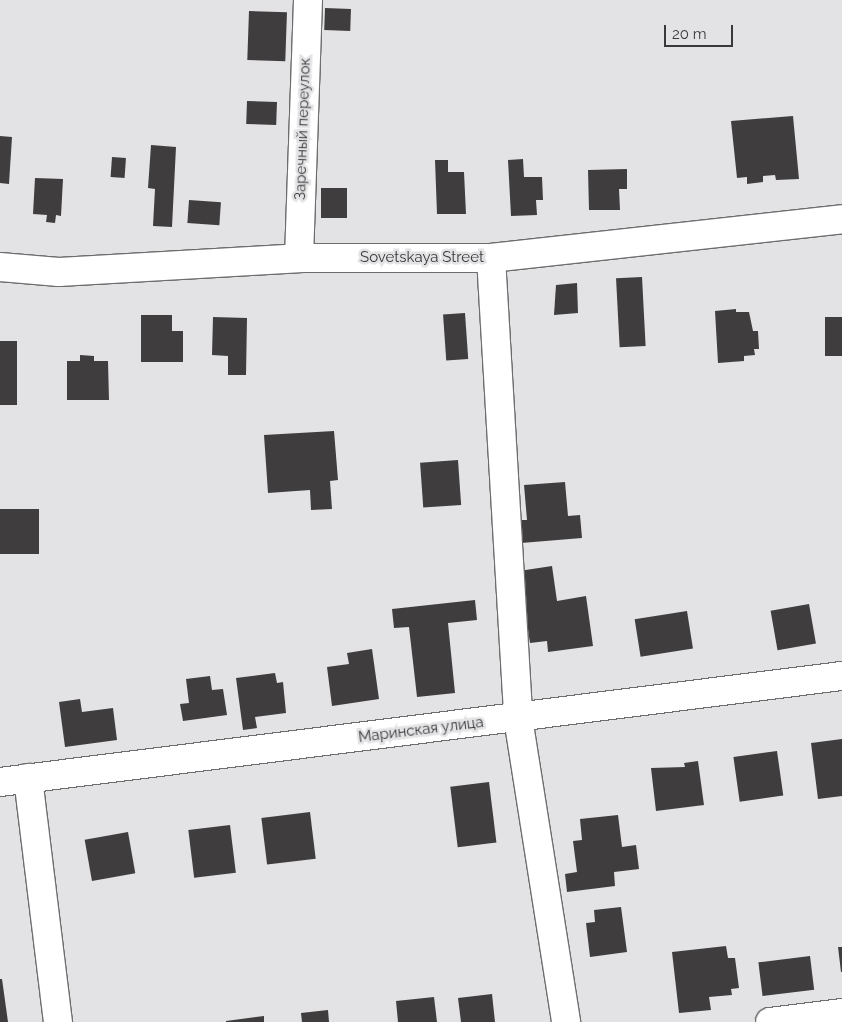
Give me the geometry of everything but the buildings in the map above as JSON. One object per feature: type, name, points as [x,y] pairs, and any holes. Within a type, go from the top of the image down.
[{"type":"street","name":"Заречный переулок","points":[[299,258],[308,0]]},
{"type":"street","name":"Sovetskaya Street","points":[[0,267],[59,272],[299,258],[491,258],[842,219]]},
{"type":"street","points":[[491,258],[518,718],[566,1022]]},
{"type":"street","name":"Маринская улица","points":[[0,782],[842,676]]},
{"type":"street","points":[[28,778],[58,1022]]},
{"type":"street","points":[[770,1022],[830,1017]]}]
